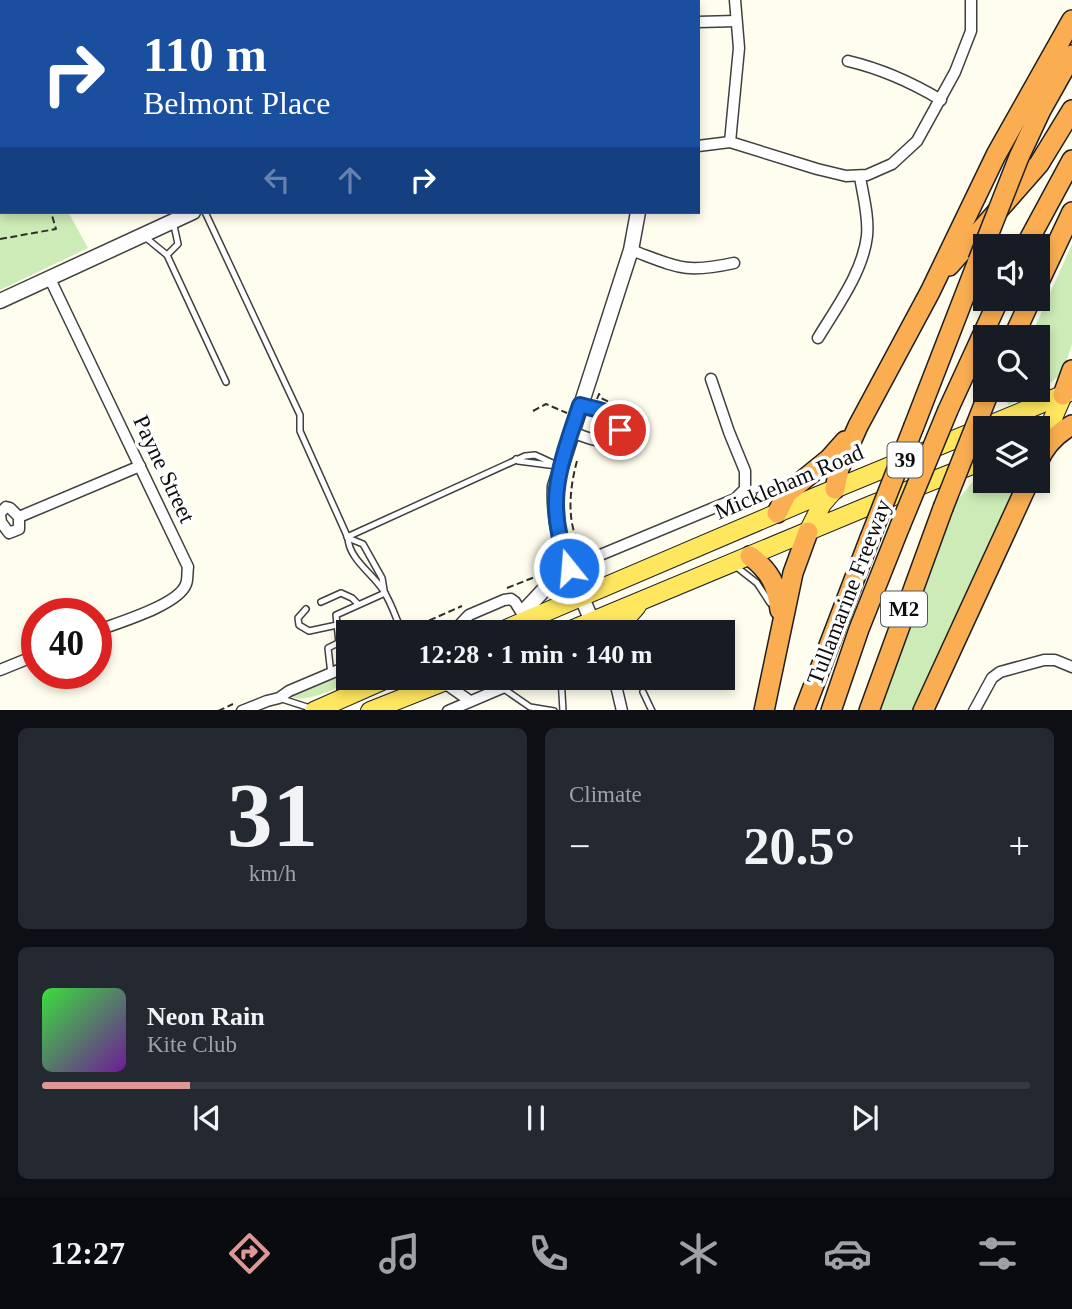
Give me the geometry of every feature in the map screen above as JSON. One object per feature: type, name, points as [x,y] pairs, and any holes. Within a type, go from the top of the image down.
[{"type":"highway","points":[[835,489],[839,469],[858,426],[930,292],[996,155],[1072,20]]},
{"type":"highway","points":[[804,710],[1019,157],[1041,110],[1072,55]]},
{"type":"highway","points":[[930,292],[959,254],[1039,164],[1072,110]]},
{"type":"highway","points":[[1032,234],[1072,160]]},
{"type":"highway","points":[[1050,259],[1072,212]]},
{"type":"highway","name":"Tullamarine Freeway","points":[[831,710],[859,629],[900,526],[948,410],[993,311]]},
{"type":"highway","points":[[1068,393],[1072,370]]},
{"type":"highway","name":"M2","points":[[869,710],[985,402]]},
{"type":"highway","points":[[1050,442],[1072,425]]},
{"type":"highway","points":[[777,513],[788,493],[829,459],[858,426]]},
{"type":"highway","points":[[923,710],[1023,493]]},
{"type":"highway","points":[[764,710],[781,613],[808,532]]},
{"type":"highway","points":[[741,560],[771,575],[777,588],[781,613]]},
{"type":"main road","name":"Mickleham Road","points":[[1016,416],[1068,393]]},
{"type":"main road","points":[[1050,425],[1068,393]]},
{"type":"main road","points":[[1050,433],[1072,425]]},
{"type":"main road","name":"Mickleham Road","points":[[529,620],[777,513],[973,435]]},
{"type":"main road","name":"39","points":[[605,620],[641,601],[973,465]]},
{"type":"main road","points":[[808,532],[822,503],[835,489],[872,505]]},
{"type":"main road","points":[[624,620],[641,601]]},
{"type":"main road","points":[[314,710],[361,690]]},
{"type":"main road","points":[[370,710],[387,707],[426,690]]},
{"type":"street","points":[[730,142],[738,48],[735,0]]},
{"type":"street","points":[[700,146],[730,142],[817,169],[860,177],[892,164],[917,141],[955,72],[971,31],[971,0]]},
{"type":"street","points":[[700,22],[736,21]]},
{"type":"street","points":[[848,61],[876,67],[911,82],[941,100]]},
{"type":"street","points":[[818,338],[854,274],[864,250],[867,222],[860,177]]},
{"type":"street","points":[[0,301],[189,214]]},
{"type":"street","points":[[591,620],[562,550],[555,516],[555,486],[560,467],[578,434],[631,250],[638,214]]},
{"type":"street","points":[[631,250],[671,266],[691,270],[734,263]]},
{"type":"street","name":"Payne Street","points":[[50,279],[188,567],[186,585],[180,594],[168,602],[112,625]]},
{"type":"street","name":"Mickleham Road","points":[[569,568],[735,499],[745,489],[747,477],[711,379]]},
{"type":"street","points":[[578,434],[608,441],[619,434],[620,425],[615,416],[584,410]]},
{"type":"street","points":[[19,517],[140,466]]},
{"type":"street","points":[[10,508],[19,517],[19,529],[9,533],[1,522],[0,514],[2,509],[10,508]]},
{"type":"street","points":[[527,620],[526,609],[554,579],[569,568]]},
{"type":"street","points":[[463,620],[507,600],[514,601],[526,620]]},
{"type":"street","points":[[974,710],[992,678],[1000,673],[1044,660],[1055,660],[1072,667]]},
{"type":"street","points":[[0,670],[21,661]]},
{"type":"street","points":[[242,710],[279,698],[289,691],[336,672]]},
{"type":"street","points":[[459,690],[470,701]]},
{"type":"street","points":[[447,710],[497,690]]},
{"type":"street","points":[[617,690],[622,710]]},
{"type":"lane","points":[[206,214],[300,415],[300,430],[348,537],[348,543],[359,564],[372,575],[385,593]]},
{"type":"lane","points":[[167,255],[178,244],[173,222]]},
{"type":"lane","points":[[143,235],[167,255],[226,382]]},
{"type":"lane","points":[[348,537],[516,459],[560,467]]},
{"type":"lane","points":[[348,537],[363,544],[382,578],[385,593],[397,620]]},
{"type":"lane","points":[[321,602],[341,593],[358,604]]},
{"type":"lane","points":[[336,620],[336,615],[385,593]]},
{"type":"lane","points":[[306,610],[298,618],[299,625],[309,631],[336,625]]},
{"type":"lane","points":[[331,674],[328,648],[336,644]]},
{"type":"lane","points":[[505,690],[530,707],[554,710]]},
{"type":"lane","points":[[562,690],[563,710]]},
{"type":"lane","points":[[643,692],[652,710]]},
{"type":"lane","points":[[279,698],[314,710]]},
{"type":"path","points":[[0,239],[57,229],[52,214]]},
{"type":"path","points":[[533,411],[546,404],[584,410],[599,394],[606,401],[623,408],[628,415]]},
{"type":"path","points":[[578,434],[570,500],[576,539],[582,548]]},
{"type":"green space","points":[[0,214],[69,214],[88,248],[0,290]]},
{"type":"green space","points":[[1072,244],[1072,344],[1061,378],[1056,378],[1050,383],[1050,325],[1036,325],[1042,311],[1050,311],[1050,293]]},
{"type":"green space","points":[[973,482],[973,493],[1016,493],[914,710],[880,710],[949,510]]},
{"type":"green space","points":[[336,677],[335,689],[305,698],[290,696]]},
{"type":"route","points":[[569,568],[555,516],[555,486],[580,405],[612,414],[618,420],[620,430]]}]
